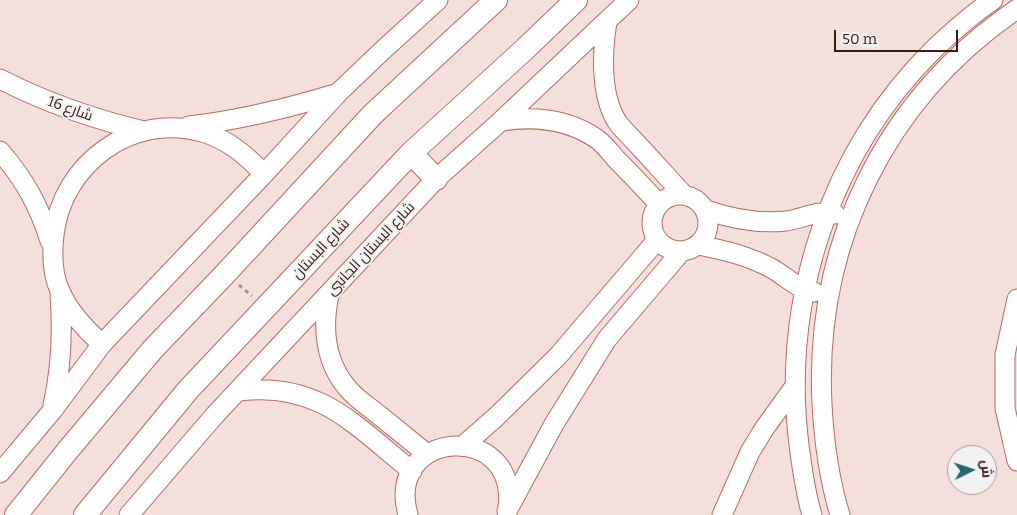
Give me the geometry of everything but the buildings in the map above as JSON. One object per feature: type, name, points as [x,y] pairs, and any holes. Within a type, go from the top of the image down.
[{"type":"street","points":[[0,473],[52,411],[102,344],[264,174],[339,92],[438,0]]},
{"type":"street","points":[[16,515],[153,349],[373,114],[496,0]]},
{"type":"street","name":"شارع البستان","points":[[85,515],[188,390],[411,153],[518,56],[576,0]]},
{"type":"street","name":"شارع البستان الجانبى","points":[[129,515],[214,416],[239,392],[436,179],[630,0]]},
{"type":"street","points":[[812,515],[800,455],[794,386],[798,330],[804,290],[810,263],[827,212],[845,171],[866,133],[892,97],[920,63],[952,32],[993,0]]},
{"type":"street","points":[[840,515],[829,465],[821,383],[828,295],[850,219],[871,171],[896,130],[924,91],[957,56],[994,25],[1017,9]]},
{"type":"street","points":[[607,22],[603,63],[605,83],[610,103],[618,122],[683,194],[696,199],[706,210],[732,218],[766,222],[786,221],[827,212],[850,219]]},
{"type":"street","name":"شارع 16","points":[[0,79],[68,110],[144,131]]},
{"type":"street","points":[[52,250],[56,217],[68,187],[88,162],[114,142],[144,131],[242,118],[291,107],[339,92]]},
{"type":"street","points":[[500,121],[521,118],[541,119],[562,123],[581,130],[598,140],[659,204]]},
{"type":"street","points":[[177,128],[202,132],[225,142],[246,156],[264,174]]},
{"type":"street","points":[[0,151],[30,192],[44,220],[52,250],[61,314],[60,363],[52,411]]},
{"type":"street","points":[[411,153],[436,179]]},
{"type":"street","points":[[683,194],[666,198],[659,204],[652,218],[654,233],[658,240],[668,249],[689,248],[727,251],[754,260],[780,273],[804,290],[828,295]]},
{"type":"street","points":[[506,513],[554,424],[607,339],[689,248],[703,240],[709,226],[706,210]]},
{"type":"street","points":[[464,445],[515,399],[558,356],[658,240]]},
{"type":"street","points":[[59,290],[85,328],[102,344]]},
{"type":"street","points":[[329,295],[325,311],[327,345],[332,362],[340,377],[349,391],[427,454]]},
{"type":"street","points":[[1017,299],[1005,355],[1005,408],[1017,461]]},
{"type":"street","points":[[722,515],[755,444],[794,386]]},
{"type":"street","points":[[239,392],[255,389],[289,392],[320,402],[335,410],[412,471]]},
{"type":"street","points":[[407,515],[405,492],[412,471],[418,462],[427,454],[444,446],[464,445],[478,450],[500,468],[509,496],[506,513]]},
{"type":"path","points":[[226,273],[265,308]]}]
